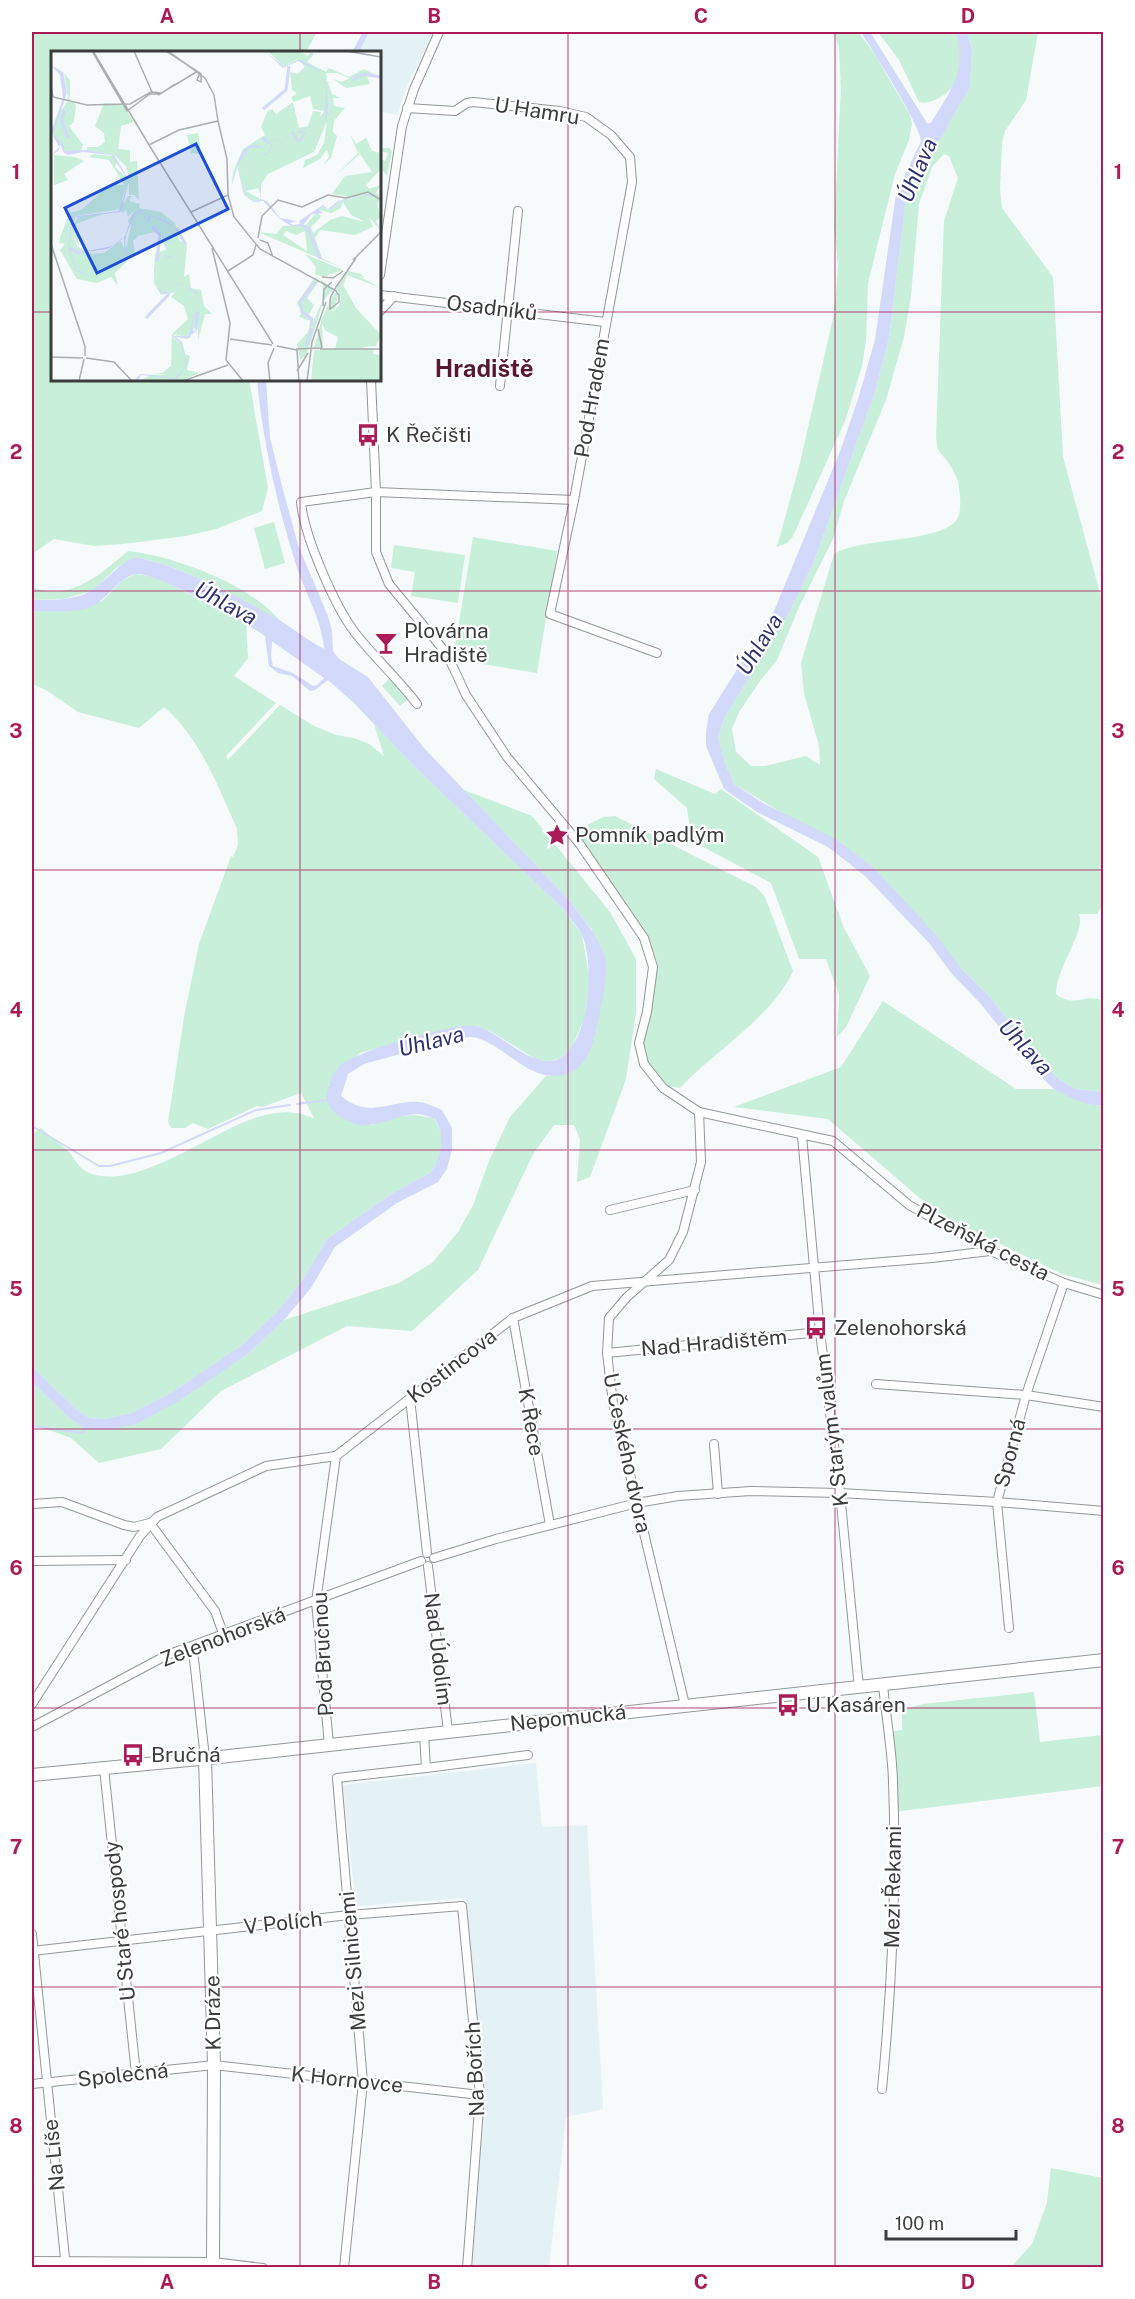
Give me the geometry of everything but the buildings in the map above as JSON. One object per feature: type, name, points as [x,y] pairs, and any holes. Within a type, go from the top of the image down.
[{"type":"street","points":[[381,263],[384,227],[402,126],[407,108],[439,32]]},
{"type":"street","name":"U Hamru","points":[[407,108],[455,111],[473,102],[560,111],[586,117],[611,135],[630,157],[632,182]]},
{"type":"street","name":"Pod Hradem","points":[[632,182],[574,500],[550,614],[657,653]]},
{"type":"street","points":[[500,386],[518,211]]},
{"type":"street","name":"Osadníků","points":[[381,295],[605,322]]},
{"type":"street","points":[[381,310],[394,296]]},
{"type":"street","name":"Plzeňská cesta","points":[[371,381],[376,552],[389,584],[447,654],[466,695],[507,757],[579,843],[644,938],[653,967],[647,1012],[639,1043],[644,1064],[663,1088],[699,1112],[833,1141],[909,1205],[991,1251],[1064,1283],[1104,1295]]},
{"type":"street","points":[[417,704],[355,633],[335,599],[303,516],[302,502],[376,492],[574,500]]},
{"type":"street","name":"U Českého dvora","points":[[685,1706],[613,1403],[607,1353],[609,1318],[627,1297],[669,1260],[683,1232],[701,1162],[699,1112]]},
{"type":"street","name":"K Starým valům","points":[[802,1136],[820,1332],[840,1493],[859,1688]]},
{"type":"street","points":[[610,1210],[695,1190]]},
{"type":"street","name":"Kostincova","points":[[32,1704],[150,1523],[168,1511],[266,1466],[336,1456],[513,1318],[592,1286],[932,1258],[991,1251]]},
{"type":"street","name":"Sporná","points":[[1009,1628],[997,1502],[1026,1395],[1064,1283]]},
{"type":"street","name":"K Řece","points":[[513,1318],[550,1525]]},
{"type":"street","name":"Nad Hradištěm","points":[[607,1353],[820,1332]]},
{"type":"street","points":[[876,1384],[1026,1395],[1104,1407]]},
{"type":"street","points":[[410,1398],[430,1555]]},
{"type":"street","points":[[714,1444],[718,1494]]},
{"type":"street","name":"Pod Bručnou","points":[[328,1745],[316,1602],[336,1456]]},
{"type":"street","points":[[424,1564],[422,1556],[637,1503],[678,1496],[751,1491],[840,1493],[1104,1511]]},
{"type":"street","points":[[32,1503],[62,1502],[134,1527],[150,1523],[215,1611],[224,1636]]},
{"type":"street","points":[[32,1562],[126,1560]]},
{"type":"street","name":"Zelenohorská","points":[[32,1727],[167,1655],[424,1564]]},
{"type":"street","name":"Nad Údolím","points":[[424,1564],[448,1731]]},
{"type":"street","points":[[190,1647],[194,1659],[205,1758]]},
{"type":"street","name":"Nepomucká","points":[[32,1775],[1104,1660]]},
{"type":"street","name":"Mezi Řekami","points":[[882,2089],[890,2000],[894,1871],[893,1779],[883,1685]]},
{"type":"street","points":[[424,1734],[426,1768],[528,1755]]},
{"type":"street","name":"K Dráze","points":[[205,1758],[214,2065],[213,2265]]},
{"type":"street","name":"U Staré hospody","points":[[104,1768],[136,2074]]},
{"type":"street","name":"Mezi Silnicemi","points":[[344,2268],[363,2082],[337,1778],[426,1768]]},
{"type":"street","name":"V Polích","points":[[32,1951],[211,1930],[462,1906]]},
{"type":"street","name":"Na Bořích","points":[[462,1906],[480,2095],[467,2268]]},
{"type":"street","name":"Na Líše","points":[[32,1934],[65,2264]]},
{"type":"street","name":"K Hornovce","points":[[214,2065],[480,2095]]},
{"type":"street","name":"Společná","points":[[32,2084],[214,2065]]},
{"type":"street","points":[[32,2260],[65,2264],[213,2265],[263,2268]]},
{"type":"shaded area","points":[[369,32],[434,32],[407,86],[397,115],[381,112],[381,51],[360,51]]},
{"type":"shaded area","points":[[536,1763],[542,1827],[587,1825],[603,2109],[566,2117],[549,2267],[471,2267],[484,2106],[465,1898],[356,1906],[343,1785]]},
{"type":"green space","points":[[32,32],[317,32],[307,51],[51,51],[51,381],[249,381],[268,488],[262,511],[216,529],[186,536],[94,546],[54,539],[32,554]]},
{"type":"green space","points":[[834,32],[858,32],[874,53],[910,115],[912,124],[909,140],[895,174],[868,283],[866,341],[862,366],[845,421],[793,536],[787,543],[777,547],[799,467],[834,314],[838,266],[834,226],[841,89],[839,48]]},
{"type":"green space","points":[[878,32],[956,32],[961,53],[958,76],[954,84],[935,100],[919,102],[899,60]]},
{"type":"green space","points":[[967,32],[1038,32],[1026,100],[1005,131],[1002,143],[1000,189],[1002,208],[1053,277],[1063,457],[1103,604],[1103,904],[1097,914],[1079,914],[1078,930],[1057,984],[1056,994],[1069,1000],[1090,998],[1103,1001],[1103,1092],[1076,1089],[1060,1080],[1041,1062],[989,996],[960,967],[873,867],[734,784],[718,738],[724,718],[787,617],[813,564],[875,392],[889,338],[906,197],[970,87],[972,49]],"holes":[[[944,154],[949,156],[958,178],[944,221],[936,438],[938,450],[950,465],[958,481],[959,516],[949,527],[935,532],[862,545],[834,554],[801,663],[804,693],[819,746],[820,765],[806,756],[765,766],[751,766],[736,752],[732,729],[739,712],[777,660],[799,607],[833,539],[844,501],[886,400],[904,337],[911,296],[919,204],[932,167]]]},
{"type":"green space","points":[[390,148],[392,151],[387,176],[381,168],[381,159],[385,161],[388,153],[381,150]]},
{"type":"green space","points":[[274,522],[285,563],[265,569],[254,528]]},
{"type":"green space","points":[[473,537],[557,551],[537,673],[453,659]]},
{"type":"green space","points":[[394,545],[465,555],[458,603],[411,596],[415,572],[391,568]]},
{"type":"green space","points":[[128,551],[168,559],[211,574],[251,596],[281,622],[192,575],[135,557],[116,568],[94,590],[64,599],[32,600],[32,587],[46,591],[72,589],[96,577]]},
{"type":"green space","points":[[135,574],[156,577],[246,623],[248,658],[234,676],[276,703],[226,756],[228,760],[280,705],[314,726],[369,744],[384,756],[374,724],[414,766],[563,909],[582,935],[590,981],[584,1019],[571,1049],[560,1058],[550,1061],[537,1060],[490,1031],[476,1026],[457,1027],[360,1053],[328,1085],[371,1125],[410,1115],[434,1119],[441,1131],[441,1148],[436,1164],[430,1173],[391,1194],[327,1239],[302,1281],[276,1313],[242,1345],[174,1391],[132,1413],[105,1419],[89,1418],[75,1408],[32,1367],[32,1135],[41,1128],[66,1149],[84,1170],[106,1177],[127,1175],[149,1168],[237,1125],[260,1117],[291,1112],[314,1118],[301,1093],[262,1107],[257,1106],[208,1129],[193,1123],[185,1128],[171,1128],[168,1122],[184,1017],[199,944],[231,856],[233,857],[238,845],[237,829],[198,748],[177,719],[164,707],[139,728],[78,712],[46,690],[32,684],[32,611],[67,610],[102,601],[122,581]]},
{"type":"green space","points":[[391,677],[410,697],[400,706],[382,686]]},
{"type":"green space","points":[[656,769],[715,794],[721,789],[818,857],[844,928],[870,976],[846,1027],[837,1037],[839,995],[826,959],[799,959],[771,883],[692,841],[687,808],[654,779]]},
{"type":"green space","points":[[464,790],[532,816],[610,912],[636,959],[636,1012],[626,1079],[590,1177],[577,1182],[580,1139],[574,1125],[554,1125],[533,1154],[478,1270],[412,1331],[347,1326],[221,1391],[161,1449],[99,1463],[71,1438],[32,1424],[32,1382],[68,1417],[85,1429],[179,1400],[249,1353],[284,1320],[399,1283],[432,1263],[458,1232],[473,1205],[489,1161],[510,1117],[546,1076],[561,1075],[594,1038],[592,930],[571,902]]},
{"type":"green space","points":[[615,816],[756,887],[765,897],[793,971],[771,1004],[757,1019],[680,1088],[667,1086],[647,1061],[644,1041],[658,964],[648,937],[576,831],[603,817]]},
{"type":"green space","points":[[883,1001],[1016,1089],[1054,1089],[1087,1104],[1103,1106],[1103,1285],[1062,1274],[937,1213],[828,1119],[734,1107],[841,1067]]},
{"type":"green space","points":[[1034,1692],[1040,1742],[1103,1735],[1103,1786],[893,1812],[887,1732],[902,1730],[902,1713],[905,1709],[923,1704]]},
{"type":"green space","points":[[1051,2168],[1103,2178],[1103,2267],[1011,2267],[1032,2244],[1047,2203]]},
{"type":"water","points":[[363,32],[369,32],[360,51],[353,51]]},
{"type":"water","name":"Úhlava","points":[[861,32],[870,32],[927,123],[931,123],[955,80],[960,58],[956,32],[967,32],[972,49],[970,87],[906,198],[889,338],[875,392],[813,564],[787,617],[724,718],[718,738],[734,784],[763,803],[834,838],[873,867],[937,936],[960,967],[989,996],[1041,1062],[1060,1080],[1076,1089],[1103,1092],[1103,1106],[1087,1104],[1054,1089],[1033,1069],[980,1003],[952,974],[929,943],[865,876],[828,847],[757,812],[724,789],[706,746],[709,714],[774,611],[841,449],[875,340],[896,194],[921,141],[913,119]]},
{"type":"water","name":"Úhlava","points":[[257,381],[266,381],[270,438],[298,545],[328,616],[332,631],[333,651],[339,659],[368,677],[424,748],[571,902],[594,935],[605,957],[604,991],[590,1050],[580,1066],[563,1075],[551,1076],[529,1069],[488,1042],[470,1037],[458,1038],[364,1064],[348,1074],[341,1096],[362,1107],[419,1102],[442,1110],[452,1128],[452,1149],[447,1169],[438,1182],[397,1203],[335,1247],[311,1288],[284,1320],[249,1353],[179,1401],[136,1424],[106,1430],[85,1429],[68,1417],[32,1382],[32,1367],[75,1408],[89,1418],[105,1419],[132,1413],[174,1391],[242,1345],[276,1313],[302,1281],[327,1239],[391,1194],[430,1173],[436,1164],[441,1147],[441,1131],[435,1119],[417,1114],[362,1125],[345,1119],[335,1113],[327,1100],[330,1082],[340,1066],[362,1054],[395,1042],[445,1029],[468,1026],[479,1027],[530,1056],[550,1061],[560,1058],[570,1049],[584,1019],[589,982],[586,948],[582,935],[563,909],[328,680],[310,691],[292,676],[278,673],[269,666],[265,636],[181,589],[147,576],[136,574],[130,576],[97,604],[85,609],[32,611],[32,600],[65,599],[81,595],[95,588],[119,567],[135,557],[210,583],[281,621],[324,649],[323,638],[313,607],[296,565],[267,450]],"holes":[[[272,642],[324,678],[313,686],[293,673],[273,666]]]},
{"type":"waterway","points":[[297,1104],[327,1100]]},
{"type":"waterway","points":[[32,1126],[99,1166],[110,1166],[161,1153],[256,1110],[290,1105]]},
{"type":"waterway","points":[[32,1426],[83,1433],[85,1428]]},
{"type":"place","name":"K Řečišti","points":[[368,435]]},
{"type":"place","name":"Plovárna Hradiště","points":[[386,643]]},
{"type":"place","name":"Pomník padlým","points":[[557,835]]},
{"type":"place","name":"Zelenohorská","points":[[816,1328]]},
{"type":"place","name":"U Kasáren","points":[[788,1705]]},
{"type":"place","name":"Bručná","points":[[133,1755]]},
{"type":"district","name":"Hradiště","points":[[484,369]]}]
